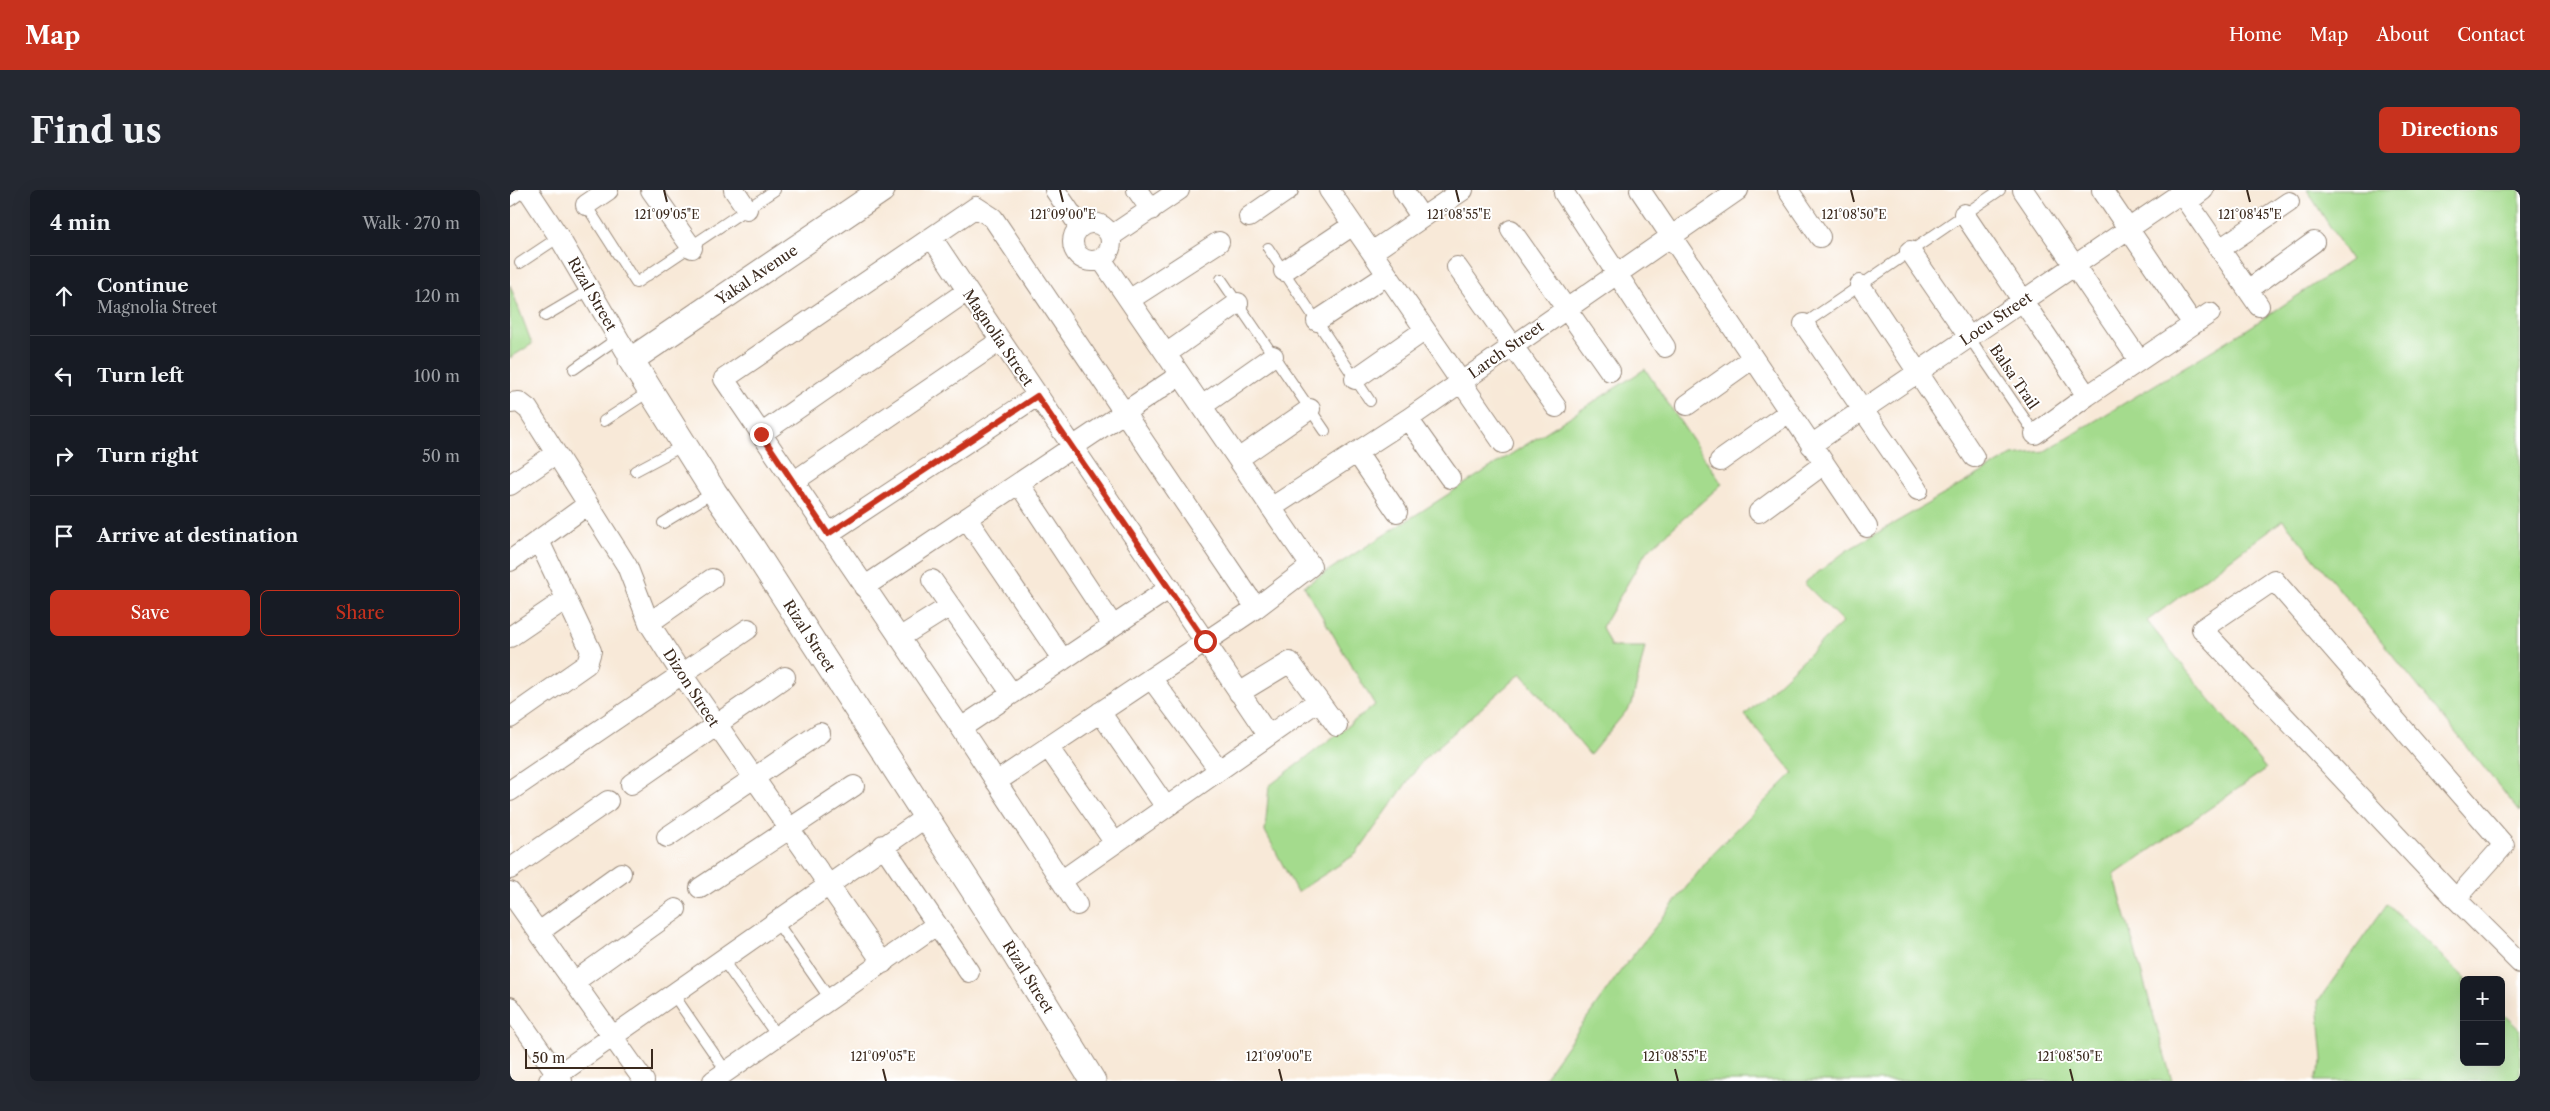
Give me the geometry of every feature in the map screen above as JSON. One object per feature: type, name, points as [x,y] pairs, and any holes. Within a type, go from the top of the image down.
[{"type":"street","name":"Rizal Street","points":[[527,190],[559,237],[631,360],[684,445],[1012,950],[1092,1081]]},
{"type":"street","points":[[586,205],[608,190]]},
{"type":"street","points":[[652,190],[692,248]]},
{"type":"street","points":[[734,190],[747,209]]},
{"type":"street","name":"Yakal Avenue","points":[[631,360],[882,190]]},
{"type":"street","points":[[1055,190],[1080,228]]},
{"type":"street","points":[[1137,190],[1151,210]]},
{"type":"street","points":[[1110,236],[1179,190]]},
{"type":"street","points":[[1249,217],[1288,190]]},
{"type":"street","points":[[1329,190],[1503,443]]},
{"type":"street","points":[[1403,190],[1422,218]]},
{"type":"street","points":[[1372,252],[1463,190]]},
{"type":"street","points":[[1640,190],[1867,527]]},
{"type":"street","points":[[1788,190],[1820,236]]},
{"type":"street","points":[[2023,190],[2139,360]]},
{"type":"street","points":[[2102,190],[2193,324]]},
{"type":"street","name":"Locu Street","points":[[1811,445],[2128,229],[2182,195],[2203,190]]},
{"type":"street","points":[[1564,193],[1665,347]]},
{"type":"street","name":"Larch Street","points":[[1271,508],[1408,419],[1671,236],[1726,193]]},
{"type":"street","points":[[2182,195],[2254,298],[2314,242]]},
{"type":"street","points":[[2220,249],[2289,202]]},
{"type":"street","points":[[1077,905],[961,728],[724,379],[976,207],[993,218],[1256,608]]},
{"type":"street","points":[[1964,214],[2087,396]]},
{"type":"street","points":[[1088,223],[1098,224],[1106,228],[1110,236],[1110,249],[1101,259],[1092,261],[1083,259],[1076,253],[1073,244],[1074,235],[1088,223]]},
{"type":"street","points":[[1284,271],[1353,225]]},
{"type":"street","points":[[1511,230],[1610,371]]},
{"type":"street","name":"Magnolia Street","points":[[932,238],[1072,448],[1170,588],[1268,735]]},
{"type":"street","points":[[1129,300],[1219,242]]},
{"type":"street","points":[[1910,251],[1969,337]]},
{"type":"street","points":[[996,782],[1256,608],[1311,566],[1101,259]]},
{"type":"street","points":[[1457,267],[1556,408]]},
{"type":"street","points":[[1317,321],[1387,275]]},
{"type":"street","points":[[1860,285],[1974,457]]},
{"type":"street","points":[[761,434],[967,291]]},
{"type":"street","points":[[1166,354],[1238,303]]},
{"type":"street","points":[[2035,434],[2210,312]]},
{"type":"street","points":[[1804,324],[1918,490]]},
{"type":"street","points":[[1355,379],[1425,330]]},
{"type":"street","points":[[794,482],[1000,341]]},
{"type":"street","points":[[1202,406],[1273,356]]},
{"type":"street","points":[[1687,406],[1753,358]]},
{"type":"street","points":[[864,587],[1180,375]]},
{"type":"street","points":[[828,534],[1037,396]]},
{"type":"street","name":"Dizon Street","points":[[514,403],[528,409],[627,566],[649,622],[681,673],[883,964]]},
{"type":"street","points":[[1238,459],[1310,409]]},
{"type":"street","points":[[1720,461],[1789,412]]},
{"type":"street","points":[[1408,419],[1450,478]]},
{"type":"street","points":[[1357,453],[1397,512]]},
{"type":"street","points":[[510,485],[555,454]]},
{"type":"street","points":[[1759,512],[1824,464]]},
{"type":"street","points":[[1019,484],[1113,626]]},
{"type":"street","points":[[510,561],[587,505]]},
{"type":"street","points":[[967,519],[1063,660]]},
{"type":"street","points":[[510,718],[587,664],[591,651],[539,540]]},
{"type":"street","points":[[649,622],[712,579]]},
{"type":"street","points":[[932,580],[1012,694]]},
{"type":"street","points":[[2456,899],[2504,845],[2274,580],[2202,629],[2456,899],[2520,963]]},
{"type":"street","points":[[961,728],[1170,588]]},
{"type":"street","points":[[510,637],[566,599]]},
{"type":"street","points":[[899,638],[950,606]]},
{"type":"street","points":[[510,790],[748,629]]},
{"type":"street","points":[[1239,693],[1290,662],[1337,726]]},
{"type":"street","points":[[631,784],[784,677]]},
{"type":"street","points":[[1151,678],[1219,770]]},
{"type":"street","points":[[1061,880],[1318,701]]},
{"type":"street","points":[[1100,712],[1166,807]]},
{"type":"street","points":[[667,837],[820,733]]},
{"type":"street","points":[[1048,747],[1115,843]]},
{"type":"street","points":[[700,888],[854,786]]},
{"type":"street","points":[[510,869],[608,801]]},
{"type":"street","points":[[510,1007],[557,1079],[613,1036],[926,817]]},
{"type":"street","points":[[883,846],[969,972]]},
{"type":"street","points":[[539,932],[621,873]]},
{"type":"street","points":[[510,892],[644,1081]]},
{"type":"street","points":[[574,982],[676,909]]},
{"type":"street","points":[[719,1076],[883,964],[936,925]]},
{"type":"lane","points":[[510,201],[527,190]]},
{"type":"lane","points":[[586,205],[636,283],[692,248],[775,190]]},
{"type":"lane","points":[[1804,324],[2000,190]]},
{"type":"lane","points":[[520,263],[559,237]]},
{"type":"lane","points":[[1268,248],[1370,401]]},
{"type":"lane","points":[[1221,279],[1325,432]]},
{"type":"lane","points":[[545,316],[590,290]]},
{"type":"lane","name":"Balsa Trail","points":[[1969,337],[2035,434]]},
{"type":"lane","points":[[574,369],[618,338]]},
{"type":"lane","points":[[604,421],[651,390]]},
{"type":"lane","points":[[635,471],[684,445]]},
{"type":"lane","points":[[663,523],[714,492]]},
{"type":"lane","points":[[776,921],[830,999]]},
{"type":"lane","points":[[722,959],[777,1036]]},
{"type":"lane","points":[[673,994],[719,1076]]},
{"type":"green space","points":[[2307,190],[2520,190],[2520,812],[2283,520],[2147,621],[2266,769],[2114,875],[2172,1081],[1542,1081],[1619,973],[1714,852],[1793,773],[1745,715],[1843,622],[1804,583],[1846,551],[2012,455],[2045,451],[2249,328],[2351,260]]},
{"type":"green space","points":[[510,285],[532,344],[510,358]]},
{"type":"green space","points":[[1645,369],[1722,484],[1646,552],[1602,627],[1611,647],[1645,647],[1632,704],[1590,755],[1521,673],[1423,760],[1356,854],[1297,892],[1265,831],[1269,786],[1375,705],[1304,586]]},
{"type":"green space","points":[[2387,904],[2463,976],[2460,976],[2460,1066],[2505,1066],[2505,1016],[2520,1030],[2520,1081],[2314,1081],[2323,1060],[2318,1001]]},
{"type":"route","points":[[761,434],[828,534],[1037,396],[1205,641]]}]
